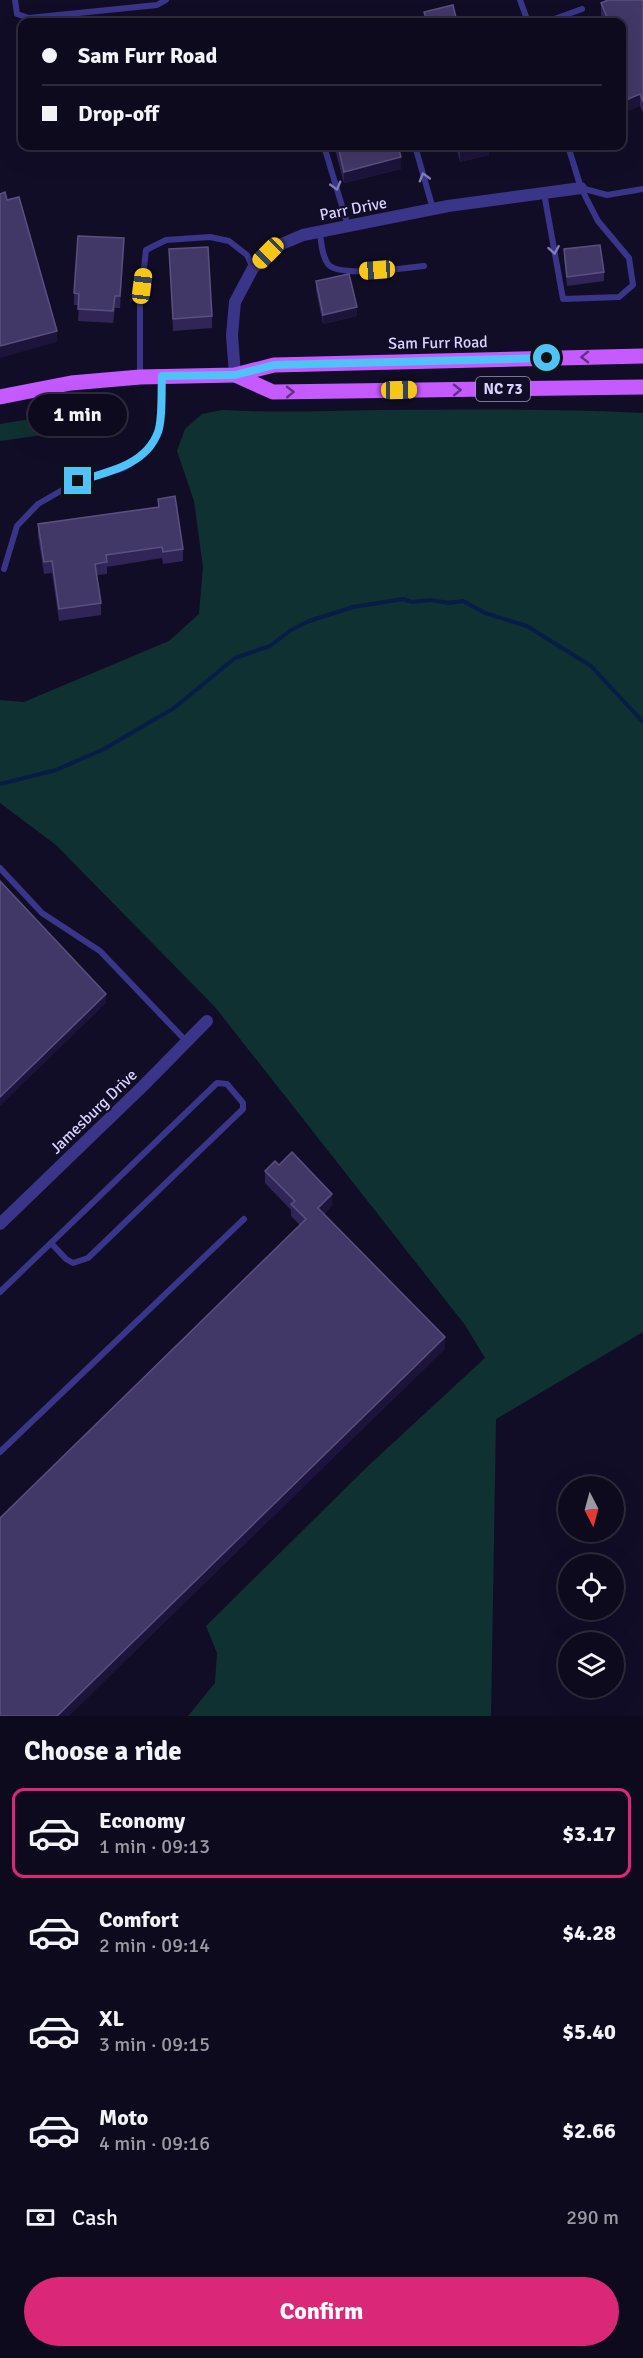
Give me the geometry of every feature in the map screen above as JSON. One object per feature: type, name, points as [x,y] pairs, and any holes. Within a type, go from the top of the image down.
[{"type":"main road","name":"Sam Furr Road","points":[[0,397],[52,386],[140,377],[235,375],[274,365],[643,356]]},
{"type":"main road","name":"Sam Furr Road","points":[[235,375],[273,392],[643,387]]},
{"type":"street","name":"Parr Drive","points":[[235,375],[232,317],[240,290],[253,268],[277,246],[291,239],[319,231],[433,209],[581,188]]},
{"type":"street","name":"Jamesburg Drive","points":[[0,1224],[207,1021]]},
{"type":"lane","points":[[15,0],[17,14],[29,18],[158,5],[166,0]]},
{"type":"lane","points":[[520,0],[527,18]]},
{"type":"lane","points":[[557,18],[582,9]]},
{"type":"lane","points":[[325,150],[348,226]]},
{"type":"lane","points":[[416,150],[433,209]]},
{"type":"lane","points":[[544,193],[563,299],[619,297],[633,285],[629,258],[598,221],[581,188],[569,150]]},
{"type":"lane","points":[[581,188],[607,195],[643,189]]},
{"type":"lane","points":[[319,231],[326,261],[329,266],[339,270],[424,266]]},
{"type":"lane","points":[[140,377],[140,304],[146,250],[166,240],[210,237],[229,241],[247,255],[253,268]]},
{"type":"lane","points":[[4,569],[17,526],[38,504],[78,481],[124,468],[150,448],[159,431],[162,376]]},
{"type":"lane","points":[[0,868],[42,913],[100,951],[186,1041]]},
{"type":"lane","points":[[0,1292],[217,1083],[227,1084],[243,1103],[243,1109],[88,1258],[73,1263],[51,1243]]},
{"type":"lane","points":[[0,1452],[244,1219]]},
{"type":"green space","points":[[222,410],[280,412],[510,410],[643,413],[643,1332],[496,1419],[491,1716],[188,1716],[215,1683],[217,1653],[206,1626],[367,1467],[485,1358],[465,1325],[215,1007],[56,845],[0,803],[0,700],[24,702],[169,641],[199,614],[203,567],[194,501],[177,451],[185,429],[202,414]]},
{"type":"green space","points":[[31,419],[48,422],[50,434],[0,441],[0,424]]},
{"type":"building","points":[[608,0],[643,0],[643,102],[640,94],[626,100],[626,18],[607,18],[601,3]]},
{"type":"building","points":[[453,5],[456,18],[426,18],[424,12]]},
{"type":"building","points":[[339,150],[399,150],[401,157],[344,172]]},
{"type":"building","points":[[5,192],[7,200],[19,197],[57,331],[0,346],[0,194]]},
{"type":"building","points":[[78,236],[124,238],[120,296],[115,296],[113,311],[78,309],[79,294],[74,293]]},
{"type":"building","points":[[600,245],[604,272],[567,277],[564,249]]},
{"type":"building","points":[[208,247],[212,316],[173,319],[169,249]]},
{"type":"building","points":[[349,274],[357,307],[323,315],[316,281]]},
{"type":"building","points":[[175,496],[183,549],[163,552],[162,547],[106,555],[107,562],[95,564],[101,603],[59,609],[52,561],[44,562],[38,524],[159,507],[158,499]]},
{"type":"building","points":[[0,881],[106,994],[0,1097]]},
{"type":"building","points":[[292,1152],[332,1194],[318,1208],[445,1337],[57,1716],[0,1716],[0,1518],[306,1219],[291,1204],[295,1201],[265,1171],[275,1161],[279,1165]]},
{"type":"waterway","points":[[0,784],[56,770],[104,749],[174,708],[235,658],[270,646],[291,630],[309,621],[353,607],[403,599],[412,602],[463,601],[485,613],[527,626],[591,666],[643,722]]},
{"type":"route","points":[[78,481],[124,468],[150,448],[159,431],[162,376],[235,375],[274,365],[547,358]]}]
